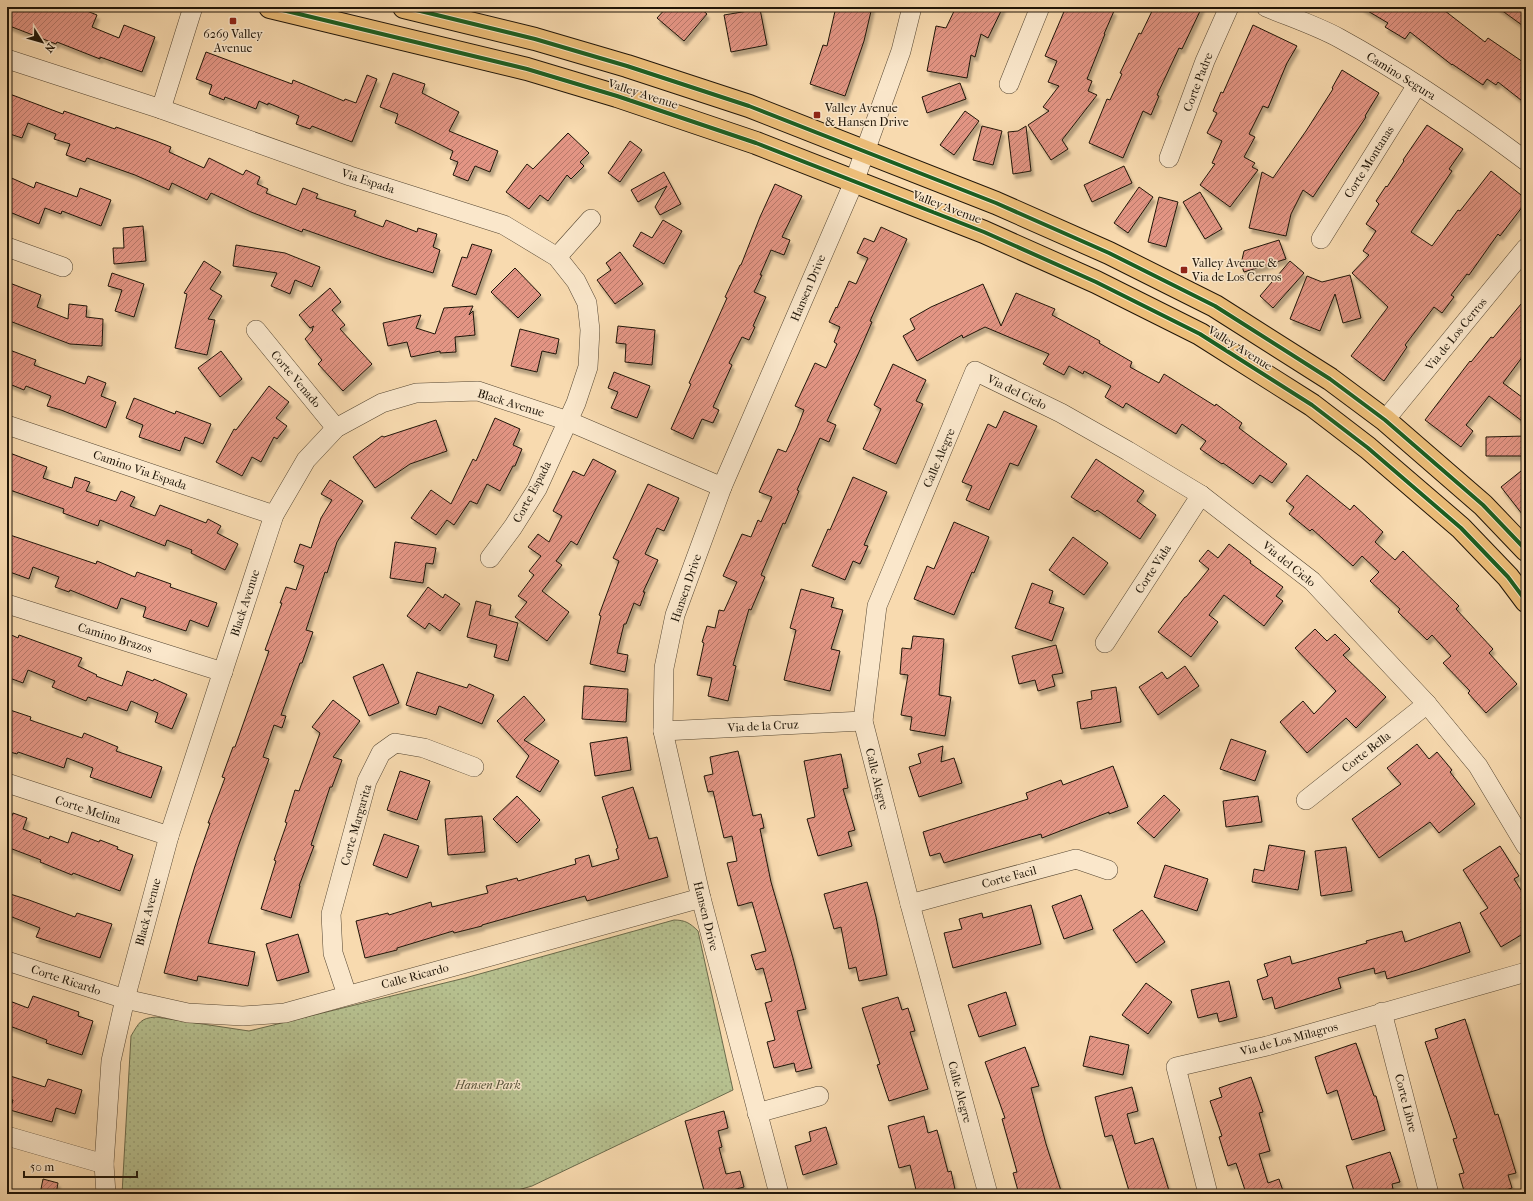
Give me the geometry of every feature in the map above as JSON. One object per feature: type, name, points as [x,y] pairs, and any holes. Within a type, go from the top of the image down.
[{"type":"main road","name":"Valley Avenue","points":[[270,7],[527,69],[617,96],[756,143],[984,232],[1096,282],[1200,334],[1312,405],[1368,448],[1461,528],[1508,577],[1526,601]]},
{"type":"main road","name":"Valley Avenue","points":[[404,7],[535,39],[627,66],[750,106],[1003,206],[1109,253],[1215,306],[1330,379],[1385,420],[1483,505],[1526,550]]},
{"type":"street","points":[[161,109],[193,7]]},
{"type":"street","name":"Hansen Drive","points":[[779,1194],[701,898],[663,731],[664,668],[676,615],[722,487],[854,182],[901,51],[912,7]]},
{"type":"street","points":[[1010,84],[1040,7]]},
{"type":"street","name":"Corte Padre","points":[[1169,158],[1206,61],[1229,7]]},
{"type":"street","name":"Camino Segura","points":[[1266,7],[1338,37],[1417,85],[1526,160]]},
{"type":"street","name":"Via Espada","points":[[7,59],[161,109],[350,176],[504,225],[557,257],[576,281],[587,303],[590,330],[588,367],[576,403],[568,421]]},
{"type":"street","name":"Corte Montanas","points":[[1321,239],[1417,85]]},
{"type":"street","points":[[557,257],[591,219]]},
{"type":"street","points":[[7,247],[63,267]]},
{"type":"street","name":"Via de Los Cerros","points":[[1385,420],[1526,248]]},
{"type":"street","name":"Corte Venado","points":[[256,330],[336,428]]},
{"type":"street","name":"Via del Cielo","points":[[975,372],[1061,413],[1201,495],[1312,581],[1427,704],[1478,766],[1526,846]]},
{"type":"street","name":"Calle Alegre","points":[[975,372],[877,606],[863,721],[910,904],[988,1194]]},
{"type":"street","name":"Black Avenue","points":[[106,1194],[104,1164],[111,1061],[125,999],[169,836],[274,515],[306,460],[336,428],[382,403],[416,393],[478,391],[568,421],[722,487]]},
{"type":"street","name":"Corte Espada","points":[[490,558],[514,527],[536,489],[568,421]]},
{"type":"street","name":"Camino Via Espada","points":[[7,425],[274,515]]},
{"type":"street","name":"Corte Vida","points":[[1105,643],[1201,495]]},
{"type":"street","name":"Camino Brazos","points":[[7,604],[223,672]]},
{"type":"street","name":"Corte Bella","points":[[1306,800],[1427,704]]},
{"type":"street","name":"Via de la Cruz","points":[[663,731],[863,721]]},
{"type":"street","name":"Corte Margarita","points":[[348,995],[333,953],[331,914],[368,781],[381,753],[395,743],[424,748],[474,767]]},
{"type":"street","name":"Corte Melina","points":[[7,783],[169,836]]},
{"type":"street","name":"Corte Facil","points":[[910,904],[1076,859],[1108,870]]},
{"type":"street","name":"Calle Ricardo","points":[[125,999],[188,1013],[243,1016],[285,1013],[701,898]]},
{"type":"street","name":"Corte Ricardo","points":[[7,961],[125,999]]},
{"type":"street","name":"Via de Los Milagros","points":[[1208,1194],[1176,1067],[1267,1046],[1526,972]]},
{"type":"street","name":"Corte Libre","points":[[1382,1012],[1429,1194]]},
{"type":"street","points":[[757,1113],[819,1096]]},
{"type":"street","points":[[7,1136],[104,1164]]},
{"type":"green space","name":"Hansen Park","points":[[674,920],[687,922],[698,931],[733,1090],[532,1186],[504,1194],[122,1194],[131,1036],[143,1020],[156,1017],[249,1031],[465,978]]},
{"type":"building","points":[[7,7],[77,7],[97,15],[92,27],[119,38],[124,25],[155,37],[142,72],[100,57],[100,59],[57,42],[56,44],[7,25]]},
{"type":"building","points":[[667,7],[699,7],[707,14],[684,41],[657,18]]},
{"type":"building","points":[[836,7],[872,7],[864,41],[845,96],[810,84],[823,45],[827,46]]},
{"type":"building","points":[[956,7],[1003,7],[988,38],[981,34],[975,57],[971,55],[967,78],[927,71],[936,26],[946,28]]},
{"type":"building","points":[[1066,7],[1106,7],[1114,11],[1087,79],[1092,81],[1088,91],[1097,95],[1062,140],[1068,149],[1051,160],[1028,125],[1049,111],[1043,107],[1059,86],[1048,82],[1057,61],[1045,56]]},
{"type":"building","points":[[1154,7],[1202,7],[1182,49],[1179,48],[1157,95],[1159,96],[1151,115],[1143,111],[1123,158],[1089,143],[1107,99],[1110,100],[1122,74],[1120,73],[1139,33],[1141,34]]},
{"type":"building","points":[[1361,7],[1440,7],[1485,42],[1488,38],[1526,64],[1526,104],[1498,82],[1496,85],[1487,79],[1483,85],[1452,65],[1410,32],[1405,39],[1385,27],[1388,23]]},
{"type":"building","points":[[1497,7],[1526,7],[1526,28]]},
{"type":"building","points":[[760,9],[767,45],[731,52],[724,15]]},
{"type":"building","points":[[1253,25],[1297,46],[1287,63],[1268,108],[1263,106],[1249,134],[1255,137],[1244,157],[1255,163],[1252,167],[1258,170],[1230,207],[1200,185],[1215,164],[1212,163],[1222,141],[1207,133],[1217,113],[1213,111],[1221,92],[1223,93]]},
{"type":"building","points":[[206,52],[292,84],[293,80],[344,101],[345,99],[356,103],[367,75],[377,79],[352,142],[312,126],[310,129],[296,124],[299,116],[268,103],[268,105],[259,101],[256,109],[225,97],[224,100],[209,94],[212,85],[196,79]]},
{"type":"building","points":[[1342,70],[1379,93],[1365,116],[1366,117],[1313,197],[1303,190],[1291,214],[1286,236],[1249,228],[1262,172],[1273,178],[1333,89],[1332,88]]},
{"type":"building","points":[[393,73],[425,84],[422,93],[459,112],[449,131],[498,151],[490,172],[475,166],[468,181],[453,175],[458,162],[450,159],[453,151],[395,123],[398,114],[380,107]]},
{"type":"building","points":[[960,83],[966,99],[927,113],[922,97]]},
{"type":"building","points":[[7,93],[63,114],[64,111],[115,129],[116,127],[156,141],[171,147],[169,152],[204,168],[209,158],[243,175],[246,170],[260,177],[257,184],[268,189],[266,193],[296,205],[303,188],[318,194],[316,198],[356,211],[354,216],[383,227],[386,220],[417,232],[418,228],[437,234],[433,247],[440,250],[433,273],[303,229],[302,232],[251,212],[211,193],[207,200],[172,183],[169,190],[135,175],[87,158],[85,162],[66,155],[70,144],[54,139],[56,134],[28,123],[22,138],[7,133]]},
{"type":"building","points":[[965,111],[979,121],[954,155],[940,145]]},
{"type":"building","points":[[1427,125],[1463,149],[1449,169],[1452,171],[1411,232],[1432,246],[1458,210],[1460,211],[1491,171],[1526,199],[1526,202],[1500,236],[1498,234],[1469,275],[1467,274],[1451,295],[1454,297],[1442,313],[1434,307],[1405,345],[1407,347],[1384,381],[1351,356],[1388,307],[1352,273],[1369,255],[1363,251],[1376,231],[1366,224],[1379,204],[1376,201],[1386,186],[1387,187]]},
{"type":"building","points":[[982,126],[1002,131],[993,165],[973,160]]},
{"type":"building","points":[[1026,126],[1031,171],[1013,174],[1008,132],[1018,131]]},
{"type":"building","points":[[568,133],[589,153],[580,162],[584,166],[571,179],[567,175],[548,201],[540,195],[529,209],[506,192],[527,164],[533,169]]},
{"type":"building","points":[[630,141],[642,150],[620,182],[608,173]]},
{"type":"building","points":[[1124,166],[1132,183],[1092,202],[1084,185]]},
{"type":"building","points":[[664,172],[681,204],[660,215],[655,207],[667,186],[638,202],[631,190]]},
{"type":"building","points":[[7,176],[34,188],[36,182],[77,197],[80,188],[111,200],[101,226],[62,211],[61,214],[45,208],[39,224],[7,211]]},
{"type":"building","points":[[775,184],[802,196],[782,237],[790,240],[784,255],[771,250],[754,292],[766,297],[753,326],[755,327],[749,340],[742,337],[729,363],[732,365],[713,407],[719,410],[713,423],[702,419],[693,439],[671,429],[691,384],[689,383],[727,298],[725,297],[741,265]]},
{"type":"building","points":[[1139,187],[1153,197],[1128,233],[1114,223]]},
{"type":"building","points":[[1200,192],[1222,229],[1205,239],[1183,202]]},
{"type":"building","points":[[1159,197],[1178,202],[1166,247],[1148,242]]},
{"type":"building","points":[[663,220],[682,231],[664,264],[633,246],[641,232],[652,238]]},
{"type":"building","points":[[143,226],[146,261],[114,264],[113,248],[124,248],[123,228]]},
{"type":"building","points":[[881,227],[907,239],[870,321],[872,322],[859,352],[827,421],[836,425],[829,442],[820,438],[797,490],[799,491],[785,524],[783,523],[761,575],[765,577],[751,610],[749,609],[733,665],[736,666],[728,701],[708,696],[712,678],[697,675],[704,643],[702,642],[707,626],[715,628],[719,610],[724,611],[737,582],[723,576],[742,534],[751,537],[758,520],[761,522],[772,497],[759,492],[778,449],[786,452],[797,428],[804,410],[795,406],[815,363],[826,368],[837,344],[834,342],[840,327],[829,322],[849,281],[856,284],[868,258],[857,253],[864,238],[874,242]]},
{"type":"building","points":[[1279,240],[1286,259],[1244,272],[1241,264],[1244,251]]},
{"type":"building","points":[[472,244],[492,250],[476,295],[452,286],[462,257],[467,258]]},
{"type":"building","points":[[236,245],[285,253],[320,267],[312,287],[295,280],[290,294],[271,286],[277,273],[233,266]]},
{"type":"building","points":[[620,252],[643,284],[615,304],[597,280],[611,270],[606,263]]},
{"type":"building","points":[[204,261],[221,272],[210,289],[222,296],[208,319],[215,320],[207,355],[175,348],[187,294],[184,293]]},
{"type":"building","points":[[1290,261],[1304,273],[1273,308],[1260,296]]},
{"type":"building","points":[[515,268],[541,295],[518,318],[491,292]]},
{"type":"building","points":[[112,273],[144,284],[134,317],[115,311],[122,290],[108,286]]},
{"type":"building","points":[[1350,275],[1361,318],[1343,323],[1335,294],[1320,331],[1290,319],[1307,276],[1322,282]]},
{"type":"building","points":[[7,282],[41,295],[37,307],[68,319],[69,304],[87,306],[86,317],[103,319],[102,346],[70,344],[7,320]]},
{"type":"building","points":[[983,284],[1001,326],[1016,293],[1055,309],[1052,315],[1100,341],[1099,343],[1132,362],[1130,367],[1159,383],[1164,374],[1215,406],[1216,404],[1242,423],[1239,428],[1287,464],[1272,483],[1260,475],[1253,484],[1200,449],[1206,441],[1182,424],[1176,434],[1126,403],[1123,408],[1105,397],[1111,386],[1084,371],[1083,374],[1069,366],[1064,375],[1043,364],[1049,354],[985,327],[963,338],[962,335],[917,361],[903,336],[915,329],[910,319],[931,307]]},
{"type":"building","points":[[330,288],[341,302],[332,310],[345,325],[340,329],[372,364],[343,391],[318,364],[322,360],[305,339],[313,330],[312,329],[314,326],[310,328],[299,315]]},
{"type":"building","points":[[1526,298],[1526,352],[1503,383],[1526,400],[1526,424],[1489,396],[1466,425],[1473,431],[1461,447],[1425,420],[1470,361],[1471,362],[1491,337],[1493,338]]},
{"type":"building","points":[[473,306],[469,315],[473,311],[475,335],[455,337],[456,352],[440,353],[440,351],[411,357],[407,342],[388,346],[383,323],[421,315],[416,328],[435,334],[444,308]]},
{"type":"building","points":[[618,326],[655,330],[652,365],[625,362],[626,344],[616,343]]},
{"type":"building","points":[[520,329],[559,339],[556,354],[542,351],[537,372],[511,366]]},
{"type":"building","points":[[7,349],[36,360],[34,365],[85,384],[88,376],[106,383],[101,396],[116,402],[106,428],[47,406],[51,396],[26,386],[24,390],[7,383]]},
{"type":"building","points":[[221,351],[242,379],[220,397],[198,368]]},
{"type":"building","points":[[893,364],[926,380],[916,401],[923,404],[896,464],[863,449],[881,409],[874,405]]},
{"type":"building","points":[[614,372],[650,386],[637,418],[611,408],[618,392],[608,388]]},
{"type":"building","points":[[269,386],[289,402],[276,418],[287,426],[277,439],[274,437],[261,462],[252,457],[242,476],[216,462],[234,429],[236,430]]},
{"type":"building","points":[[134,398],[175,414],[176,411],[211,424],[203,444],[185,437],[180,451],[139,437],[143,425],[126,418]]},
{"type":"building","points":[[1004,411],[1037,426],[1018,466],[1010,463],[989,510],[966,500],[972,486],[962,482],[988,424],[996,428]]},
{"type":"building","points":[[495,418],[520,429],[513,445],[522,449],[515,466],[513,466],[500,491],[487,484],[477,504],[470,501],[454,525],[447,520],[436,535],[411,518],[431,490],[451,504],[473,459],[476,461]]},
{"type":"building","points":[[436,420],[447,451],[410,464],[375,488],[353,457],[382,436],[384,437]]},
{"type":"building","points":[[1526,436],[1526,456],[1486,456],[1486,437]]},
{"type":"building","points":[[7,452],[47,467],[43,478],[72,488],[75,477],[90,482],[86,491],[116,501],[121,491],[135,497],[130,506],[155,516],[160,505],[206,523],[208,519],[221,526],[217,533],[238,544],[225,570],[191,553],[192,550],[167,540],[165,546],[100,520],[98,526],[63,513],[64,509],[7,489]]},
{"type":"building","points":[[593,459],[616,471],[577,545],[571,541],[556,561],[562,565],[542,591],[569,612],[547,641],[515,617],[527,602],[518,596],[534,575],[529,571],[541,556],[528,547],[538,534],[549,542],[562,516],[553,511],[573,471],[584,476]]},
{"type":"building","points":[[1096,459],[1144,491],[1137,501],[1156,515],[1140,539],[1097,510],[1095,512],[1071,497]]},
{"type":"building","points":[[1526,467],[1526,519],[1501,487]]},
{"type":"building","points":[[1307,475],[1350,510],[1354,505],[1383,532],[1375,542],[1395,560],[1403,551],[1459,606],[1456,609],[1493,649],[1489,653],[1517,684],[1486,713],[1468,693],[1470,691],[1443,663],[1451,656],[1432,635],[1427,640],[1398,612],[1400,609],[1370,581],[1379,572],[1362,556],[1353,566],[1312,529],[1310,531],[1289,514],[1294,507],[1286,501]]},
{"type":"building","points":[[853,477],[887,492],[864,545],[868,546],[860,564],[853,561],[845,580],[812,566],[828,529],[830,530]]},
{"type":"building","points":[[330,480],[363,501],[337,542],[327,573],[325,572],[306,630],[313,632],[281,715],[286,716],[282,728],[274,725],[263,757],[269,759],[238,847],[208,943],[255,952],[248,986],[198,976],[197,981],[164,973],[179,918],[210,823],[208,823],[225,778],[222,777],[233,747],[235,747],[269,651],[265,650],[282,603],[280,603],[286,587],[296,590],[304,566],[294,562],[300,544],[311,548],[321,518],[332,500],[321,494]]},
{"type":"building","points":[[648,484],[679,498],[664,531],[657,528],[645,554],[658,560],[643,592],[645,592],[640,606],[634,603],[626,624],[624,624],[617,653],[628,655],[625,672],[590,664],[601,616],[599,615],[619,561],[613,558]]},
{"type":"building","points":[[954,522],[989,537],[954,615],[914,599],[927,566],[934,569]]},
{"type":"building","points":[[7,534],[96,564],[97,561],[135,577],[137,572],[171,584],[170,587],[217,603],[208,627],[190,620],[186,631],[143,617],[146,607],[121,598],[117,609],[70,590],[69,592],[55,587],[59,577],[33,567],[29,579],[7,571]]},
{"type":"building","points":[[1073,537],[1108,563],[1084,595],[1049,570]]},
{"type":"building","points":[[395,542],[436,548],[433,564],[426,563],[423,583],[390,578]]},
{"type":"building","points":[[1229,544],[1251,561],[1250,563],[1283,587],[1276,596],[1283,601],[1264,626],[1224,595],[1209,615],[1218,622],[1191,657],[1158,632],[1209,569],[1199,561],[1208,550],[1218,558]]},
{"type":"building","points":[[1032,583],[1053,591],[1049,603],[1064,608],[1052,641],[1015,628]]},
{"type":"building","points":[[428,587],[443,598],[445,594],[460,604],[440,631],[429,623],[425,629],[407,616]]},
{"type":"building","points":[[801,589],[834,598],[831,607],[843,610],[831,649],[840,651],[830,691],[784,680],[796,630],[790,628]]},
{"type":"building","points":[[476,601],[491,605],[489,615],[518,623],[508,661],[494,657],[497,645],[467,637]]},
{"type":"building","points":[[1315,629],[1327,641],[1335,634],[1350,649],[1343,655],[1386,697],[1356,728],[1346,718],[1307,753],[1280,722],[1303,701],[1314,714],[1336,691],[1295,648]]},
{"type":"building","points":[[7,633],[18,638],[19,635],[82,658],[78,666],[97,675],[96,676],[122,686],[127,671],[153,681],[154,679],[187,694],[172,729],[155,722],[158,713],[131,701],[127,711],[88,697],[86,701],[52,687],[55,681],[28,670],[23,683],[7,677]]},
{"type":"building","points":[[913,636],[944,639],[939,695],[951,697],[945,736],[910,730],[912,717],[901,715],[908,675],[900,674],[902,648],[911,649]]},
{"type":"building","points":[[1056,645],[1063,673],[1052,675],[1055,686],[1038,691],[1035,680],[1019,684],[1012,656]]},
{"type":"building","points":[[383,664],[399,703],[369,716],[353,677]]},
{"type":"building","points":[[1185,666],[1199,686],[1158,715],[1139,687],[1162,672],[1167,679]]},
{"type":"building","points":[[417,672],[467,688],[469,684],[494,695],[482,724],[439,706],[436,715],[406,705]]},
{"type":"building","points":[[584,686],[628,689],[626,722],[582,719]]},
{"type":"building","points":[[1116,687],[1121,722],[1081,729],[1077,702],[1092,699],[1091,691]]},
{"type":"building","points":[[524,696],[545,720],[524,740],[559,761],[540,792],[516,777],[529,756],[497,721]]},
{"type":"building","points":[[333,700],[360,721],[333,757],[342,760],[332,787],[330,787],[311,845],[314,846],[299,886],[291,918],[261,909],[276,861],[274,860],[287,823],[285,822],[295,790],[299,791],[320,733],[312,727]]},
{"type":"building","points":[[7,709],[31,717],[30,720],[82,738],[84,733],[118,747],[116,751],[162,767],[151,798],[90,777],[93,768],[67,758],[64,768],[18,752],[17,754],[7,751]]},
{"type":"building","points":[[627,737],[631,770],[595,776],[590,743]]},
{"type":"building","points":[[1231,739],[1266,751],[1255,781],[1220,769]]},
{"type":"building","points":[[1417,744],[1429,759],[1437,752],[1452,770],[1450,772],[1475,804],[1439,833],[1430,822],[1379,858],[1352,819],[1401,784],[1387,768]]},
{"type":"building","points":[[943,746],[941,762],[954,758],[962,783],[919,797],[909,767],[921,763],[918,754]]},
{"type":"building","points":[[738,751],[753,816],[761,814],[764,828],[760,829],[771,882],[806,1009],[797,1011],[812,1068],[796,1072],[794,1063],[774,1068],[767,1042],[775,1040],[765,1003],[772,1001],[763,968],[756,970],[751,955],[766,951],[752,902],[738,906],[727,863],[737,861],[732,836],[724,838],[713,791],[708,792],[704,776],[713,774],[710,757]]},
{"type":"building","points":[[841,754],[848,788],[843,789],[855,830],[848,832],[852,846],[818,856],[807,819],[815,817],[804,761]]},
{"type":"building","points":[[1113,766],[1128,807],[1109,814],[1109,812],[1042,838],[1041,834],[944,863],[940,853],[930,856],[923,832],[1028,799],[1026,793],[1061,780],[1063,785]]},
{"type":"building","points":[[400,771],[430,781],[417,820],[387,810]]},
{"type":"building","points":[[633,787],[649,839],[657,837],[668,877],[587,901],[585,896],[482,926],[454,933],[453,931],[397,948],[397,950],[365,958],[356,921],[388,913],[389,915],[431,902],[432,907],[488,893],[486,886],[517,878],[518,881],[576,864],[575,859],[589,855],[592,867],[619,859],[616,849],[618,848],[602,797]]},
{"type":"building","points":[[1164,795],[1180,810],[1154,838],[1137,823]]},
{"type":"building","points":[[517,796],[540,820],[517,843],[493,819]]},
{"type":"building","points":[[1258,796],[1262,822],[1226,827],[1223,801]]},
{"type":"building","points":[[13,813],[27,818],[23,829],[49,839],[50,836],[68,843],[72,832],[99,842],[100,840],[133,855],[120,891],[73,873],[72,875],[40,862],[41,860],[7,847],[7,829]]},
{"type":"building","points":[[482,816],[485,852],[448,855],[445,819]]},
{"type":"building","points":[[384,834],[419,846],[407,878],[373,865]]},
{"type":"building","points":[[1269,845],[1305,851],[1298,890],[1252,882],[1254,869],[1264,871]]},
{"type":"building","points":[[1500,846],[1519,876],[1514,879],[1526,898],[1526,932],[1501,947],[1480,913],[1488,908],[1463,870]]},
{"type":"building","points":[[1346,847],[1352,891],[1321,896],[1315,851]]},
{"type":"building","points":[[1165,865],[1208,879],[1197,911],[1154,897]]},
{"type":"building","points":[[867,882],[876,917],[887,975],[859,981],[856,967],[849,969],[841,927],[834,929],[824,894]]},
{"type":"building","points":[[7,893],[75,917],[77,913],[112,924],[100,958],[36,937],[40,928],[7,915]]},
{"type":"building","points":[[1081,895],[1093,929],[1064,939],[1052,906]]},
{"type":"building","points":[[1031,905],[1041,944],[953,968],[944,933],[962,929],[959,919],[982,913],[983,918]]},
{"type":"building","points":[[1142,910],[1165,942],[1136,963],[1113,930]]},
{"type":"building","points":[[1460,922],[1470,952],[1387,979],[1385,971],[1375,974],[1374,968],[1338,978],[1341,988],[1275,1009],[1272,997],[1263,1000],[1257,980],[1268,976],[1264,964],[1290,956],[1292,964],[1367,943],[1366,941],[1402,931],[1405,942]]},
{"type":"building","points":[[298,934],[309,972],[277,981],[266,944]]},
{"type":"building","points":[[1229,981],[1237,1017],[1219,1022],[1217,1013],[1198,1018],[1191,990]]},
{"type":"building","points":[[1146,983],[1172,1002],[1148,1034],[1122,1015]]},
{"type":"building","points":[[1006,992],[1016,1025],[979,1037],[968,1005]]},
{"type":"building","points":[[33,996],[79,1012],[78,1016],[93,1021],[82,1055],[46,1043],[47,1040],[7,1025],[7,1000],[28,1008]]},
{"type":"building","points":[[898,997],[902,1010],[908,1008],[915,1031],[910,1032],[928,1089],[889,1101],[877,1065],[880,1064],[862,1008]]},
{"type":"building","points":[[1465,1019],[1495,1115],[1498,1114],[1516,1173],[1508,1175],[1512,1188],[1493,1194],[1465,1194],[1459,1174],[1464,1173],[1453,1139],[1457,1138],[1425,1042],[1438,1038],[1435,1029]]},
{"type":"building","points":[[1090,1036],[1129,1045],[1123,1075],[1083,1066]]},
{"type":"building","points":[[1356,1043],[1374,1096],[1376,1096],[1385,1130],[1352,1140],[1337,1090],[1327,1094],[1315,1057]]},
{"type":"building","points":[[1025,1047],[1039,1086],[1031,1088],[1046,1144],[1062,1194],[1019,1194],[1013,1173],[1017,1172],[1002,1119],[1005,1118],[985,1062]]},
{"type":"building","points":[[7,1075],[45,1087],[48,1079],[82,1090],[75,1114],[56,1108],[52,1122],[10,1110],[13,1100],[7,1098]]},
{"type":"building","points":[[1251,1077],[1263,1112],[1259,1113],[1270,1151],[1259,1154],[1268,1183],[1279,1179],[1284,1194],[1242,1194],[1241,1191],[1245,1190],[1236,1163],[1228,1166],[1219,1137],[1222,1136],[1210,1101],[1222,1097],[1219,1088]]},
{"type":"building","points":[[1132,1087],[1138,1111],[1127,1114],[1135,1144],[1153,1138],[1170,1194],[1130,1194],[1112,1135],[1105,1137],[1095,1097]]},
{"type":"building","points":[[724,1111],[728,1128],[718,1131],[722,1147],[719,1148],[726,1174],[740,1171],[744,1187],[717,1194],[705,1194],[685,1121]]},
{"type":"building","points":[[924,1116],[928,1133],[937,1130],[948,1172],[951,1171],[956,1194],[917,1194],[910,1165],[899,1168],[888,1126]]},
{"type":"building","points":[[826,1127],[837,1164],[803,1175],[795,1146],[811,1141],[809,1132]]},
{"type":"building","points":[[1390,1152],[1400,1182],[1392,1184],[1394,1194],[1355,1194],[1346,1166]]},
{"type":"building","points":[[43,1179],[58,1183],[56,1194],[40,1194]]},
{"type":"cycle path","points":[[270,7],[527,69],[617,96],[756,143],[984,232],[1096,282],[1200,334],[1312,405],[1368,448],[1461,528],[1508,577],[1526,601]]},
{"type":"cycle path","points":[[404,7],[535,39],[627,66],[749,106],[996,203],[1109,253],[1215,306],[1330,379],[1385,420],[1483,505],[1526,550]]},
{"type":"place","name":"6269 Valley Avenue","points":[[233,21]]},
{"type":"place","name":"Valley Avenue & Hansen Drive","points":[[817,115]]},
{"type":"place","name":"Valley Avenue & Via de Los Cerros","points":[[1184,270]]}]
